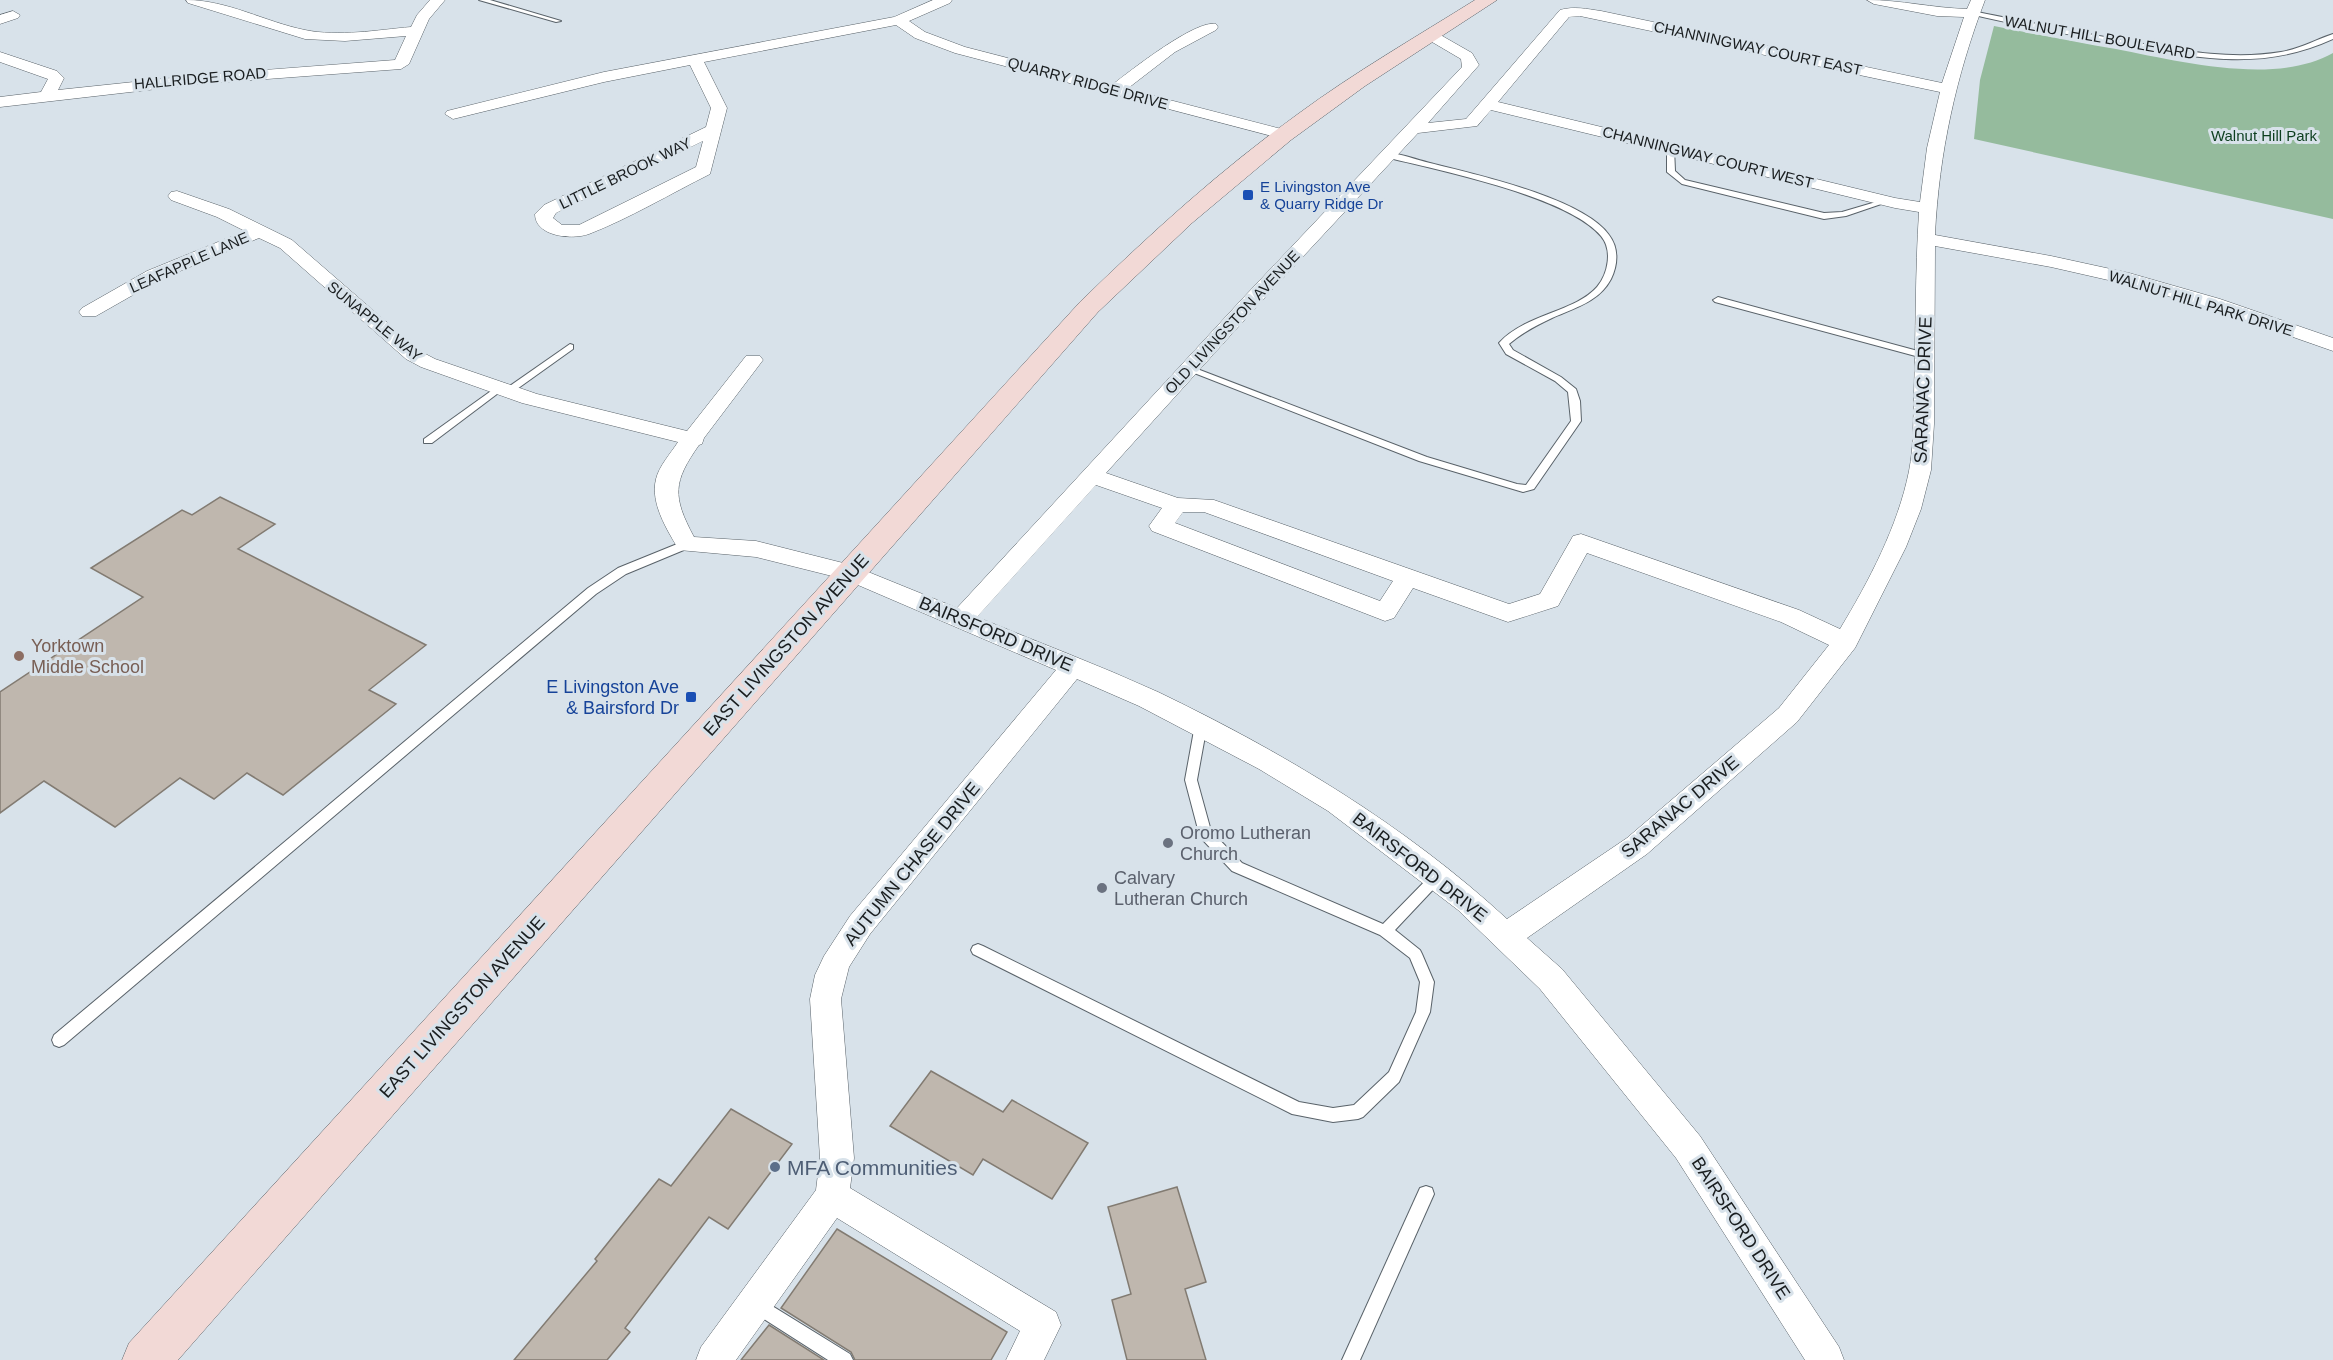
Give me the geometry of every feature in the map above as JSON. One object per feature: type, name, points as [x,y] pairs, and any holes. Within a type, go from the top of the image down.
[{"type":"main road","name":"EAST LIVINGSTON AVENUE","points":[[151,1354],[1089,307],[1197,205],[1283,134],[1354,85],[1488,0]]},
{"type":"street","points":[[193,0],[305,35],[345,37],[416,31],[422,18],[438,0]]},
{"type":"street","points":[[453,114],[604,77],[897,20],[945,0]]},
{"type":"street","name":"WALNUT HILL BOULEVARD","points":[[1874,0],[1937,12],[1975,6]]},
{"type":"street","name":"WALNUT HILL BOULEVARD","points":[[1929,0],[1975,6]]},
{"type":"street","name":"SARANAC DRIVE","points":[[1506,936],[1637,846],[1788,714],[1810,691],[1846,642],[1879,581],[1914,496],[1923,439],[1927,208],[1949,89],[1975,6]]},
{"type":"street","name":"CHANNINGWAY COURT EAST","points":[[1488,104],[1565,13],[1580,12],[1949,89]]},
{"type":"street","name":"QUARRY RIDGE DRIVE","points":[[897,20],[939,44],[1283,134]]},
{"type":"street","points":[[1115,90],[1163,53],[1211,27]]},
{"type":"street","name":"HALLRIDGE ROAD","points":[[7,101],[206,77],[401,64],[416,31]]},
{"type":"street","name":"OLD LIVINGSTON AVENUE","points":[[961,619],[1471,65],[1467,56],[1432,36]]},
{"type":"street","points":[[0,57],[52,74],[56,78],[47,95]]},
{"type":"street","name":"LITTLE BROOK WAY","points":[[695,60],[719,108],[704,170],[582,230],[559,230],[549,225],[544,219],[544,214],[550,209],[713,130]]},
{"type":"street","points":[[0,113],[6,111],[7,101]]},
{"type":"street","points":[[1413,129],[1471,123],[1488,104]]},
{"type":"street","name":"CHANNINGWAY COURT WEST","points":[[1488,104],[1886,201],[1927,208]]},
{"type":"street","name":"SUNAPPLE WAY","points":[[177,196],[223,213],[285,244],[413,355],[431,365],[503,391],[572,412],[694,439]]},
{"type":"street","name":"LEAFAPPLE LANE","points":[[89,312],[154,275],[259,231]]},
{"type":"street","name":"WALNUT HILL PARK DRIVE","points":[[1926,238],[2091,270],[2139,282],[2248,314],[2333,345]]},
{"type":"street","points":[[687,544],[666,496],[667,476],[753,360]]},
{"type":"street","points":[[1091,476],[1177,506],[1206,505],[1508,613],[1549,600],[1581,542],[1790,616],[1846,642]]},
{"type":"street","points":[[1177,506],[1160,526],[1384,612],[1408,577]]},
{"type":"street","name":"BAIRSFORD DRIVE","points":[[687,544],[756,549],[851,573],[1148,699],[1201,725],[1338,803],[1468,901],[1551,979],[1688,1147],[1826,1360]]},
{"type":"street","name":"AUTUMN CHASE DRIVE","points":[[714,1360],[832,1196],[837,1158],[825,991],[832,968],[860,925],[1073,667]]},
{"type":"street","points":[[832,1196],[1043,1325],[1024,1360]]},
{"type":"lane","points":[[482,0],[558,21]]},
{"type":"lane","name":"WALNUT HILL BOULEVARD","points":[[1975,6],[2184,54],[2260,57],[2317,45],[2333,36]]},
{"type":"lane","points":[[1670,148],[1671,172],[1682,182],[1824,216],[1843,214],[1886,201]]},
{"type":"lane","points":[[1189,369],[1422,459],[1515,487],[1530,487],[1576,421],[1575,401],[1573,391],[1558,379],[1509,352],[1504,344],[1516,333],[1577,304],[1598,291],[1611,272],[1612,253],[1609,244],[1605,235],[1582,218],[1539,197],[1388,155]]},
{"type":"lane","points":[[1718,300],[1926,357]]},
{"type":"lane","points":[[428,441],[570,346]]},
{"type":"lane","points":[[59,1040],[592,591],[622,571],[687,544]]},
{"type":"lane","points":[[978,950],[1297,1109],[1332,1115],[1358,1112],[1394,1077],[1423,1012],[1426,982],[1415,954],[1385,931],[1237,867],[1205,833],[1191,780],[1201,725]]},
{"type":"lane","points":[[1385,931],[1437,878]]},
{"type":"lane","points":[[1352,1360],[1426,1194]]},
{"type":"lane","points":[[755,1303],[844,1360]]},
{"type":"green space","name":"Walnut Hill Park","points":[[1994,26],[2226,68],[2283,68],[2310,63],[2333,53],[2333,219],[1974,139],[1980,80]]},
{"type":"building","points":[[220,497],[275,524],[238,549],[426,645],[369,690],[396,704],[283,795],[247,773],[214,799],[180,778],[115,827],[44,781],[0,813],[0,692],[143,597],[91,568],[182,510],[192,515]]},
{"type":"building","points":[[931,1071],[1003,1112],[1012,1100],[1088,1143],[1052,1199],[983,1159],[973,1175],[890,1126]]},
{"type":"building","points":[[731,1109],[792,1144],[728,1229],[709,1217],[625,1328],[630,1332],[607,1360],[514,1360],[597,1261],[595,1259],[659,1179],[671,1186]]},
{"type":"building","points":[[1177,1187],[1206,1282],[1185,1289],[1206,1360],[1127,1360],[1112,1300],[1131,1294],[1108,1207]]},
{"type":"building","points":[[837,1229],[1007,1332],[991,1360],[855,1360],[851,1352],[781,1308]]},
{"type":"building","points":[[769,1325],[824,1360],[741,1360]]},
{"type":"place","name":"E Livingston Ave & Quarry Ridge Dr","points":[[1248,195]]},
{"type":"place","name":"Yorktown Middle School","points":[[19,656]]},
{"type":"place","name":"E Livingston Ave & Bairsford Dr","points":[[691,697]]},
{"type":"place","name":"Oromo Lutheran Church","points":[[1168,843]]},
{"type":"place","name":"Calvary Lutheran Church","points":[[1102,888]]},
{"type":"place","name":"MFA Communities","points":[[775,1167]]}]
